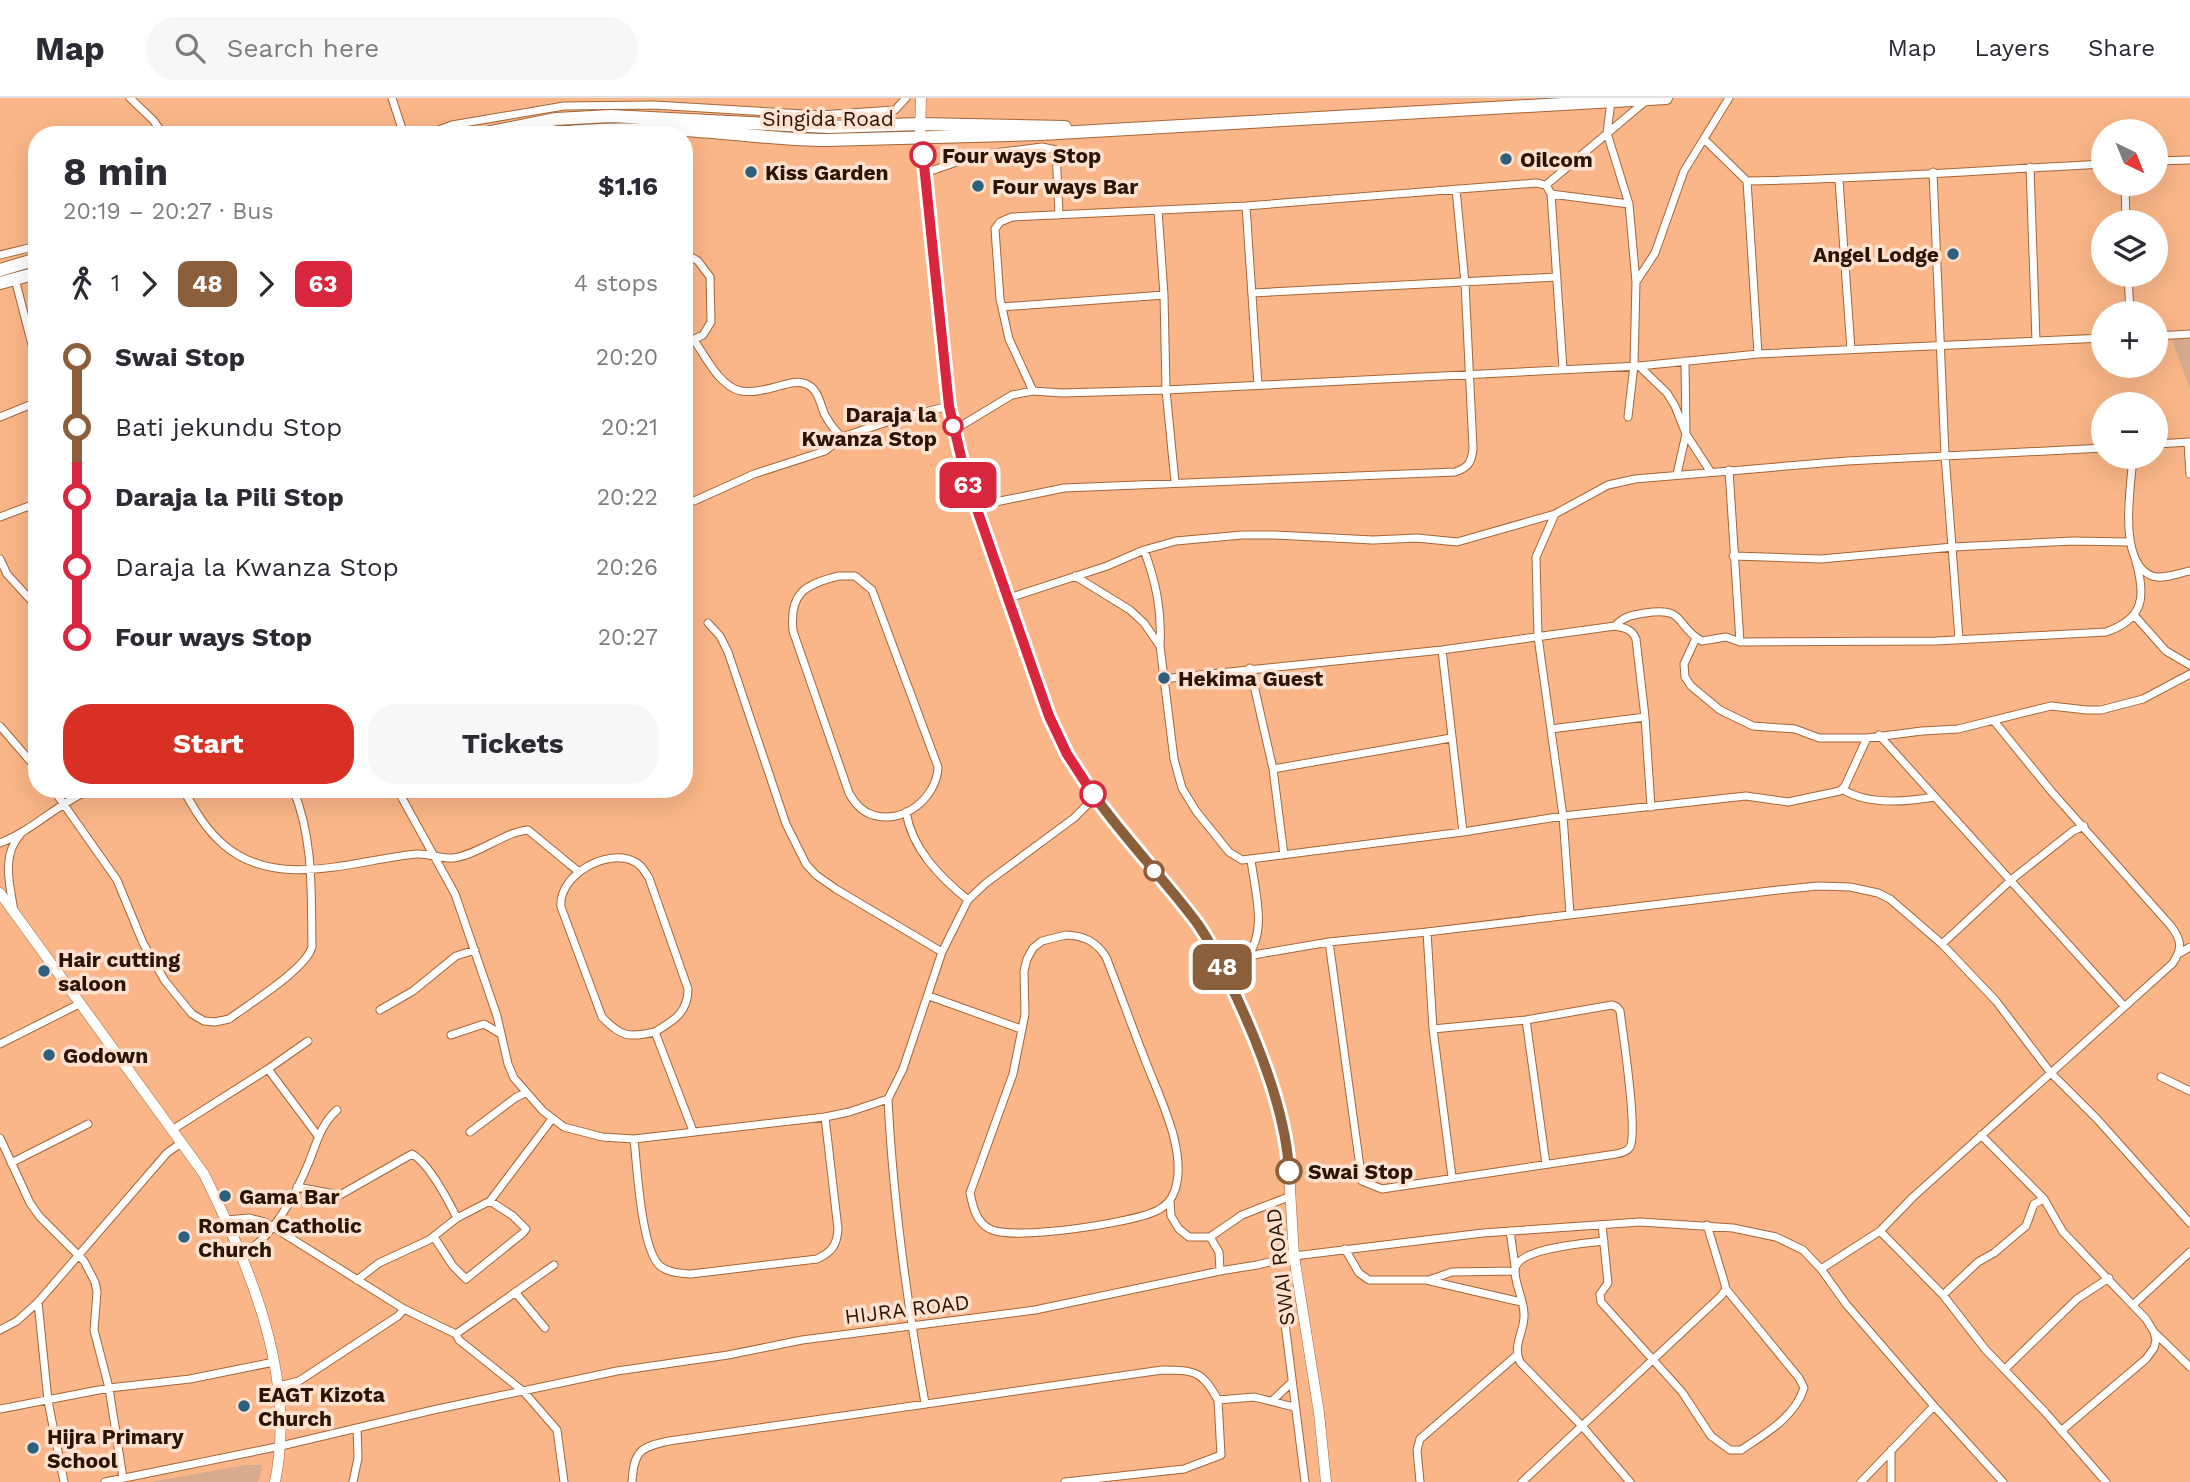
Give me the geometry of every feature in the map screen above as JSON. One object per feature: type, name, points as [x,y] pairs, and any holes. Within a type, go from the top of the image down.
[{"type":"highway","name":"Singida Road","points":[[521,126],[556,119],[611,116],[1041,134],[1666,98]]},
{"type":"highway","name":"Singida Road","points":[[693,132],[792,140],[920,130]]},
{"type":"highway","points":[[0,270],[28,262]]},
{"type":"highway","points":[[0,283],[28,275]]},
{"type":"street","points":[[130,98],[157,126]]},
{"type":"street","points":[[392,98],[401,126]]},
{"type":"street","points":[[449,126],[564,106],[654,106],[820,115],[895,110],[906,98]]},
{"type":"street","name":"SWAI ROAD","points":[[920,98],[920,130],[949,406],[966,478],[1049,716],[1067,754],[1095,797],[1198,925],[1251,1027],[1270,1083],[1288,1155],[1294,1256],[1319,1413],[1326,1482]]},
{"type":"street","points":[[1636,282],[1655,253],[1685,171],[1729,98]]},
{"type":"street","points":[[1546,185],[1648,99]]},
{"type":"street","points":[[1611,101],[1607,133],[1629,204],[1636,282],[1637,366],[1628,417]]},
{"type":"street","points":[[1706,140],[1747,181],[1758,354]]},
{"type":"street","points":[[925,173],[977,155],[1053,148],[1056,150],[1059,215]]},
{"type":"street","points":[[2168,161],[2190,160]]},
{"type":"street","points":[[1747,181],[1839,180],[1933,172],[2091,165]]},
{"type":"street","points":[[2030,167],[2036,341]]},
{"type":"street","points":[[1933,172],[1945,455],[1959,639]]},
{"type":"street","points":[[1839,180],[1851,350]]},
{"type":"street","points":[[1033,391],[1009,339],[1002,307],[995,229],[1000,222],[1012,217],[1246,206],[1536,183],[1546,185],[1551,194],[1563,369]]},
{"type":"street","points":[[976,506],[1064,488],[1455,472],[1463,469],[1469,464],[1473,449],[1465,283],[1456,189]]},
{"type":"street","points":[[1551,194],[1629,204]]},
{"type":"street","points":[[1246,206],[1258,385]]},
{"type":"street","points":[[1158,210],[1164,295],[1166,390],[1175,482]]},
{"type":"street","points":[[0,255],[28,248]]},
{"type":"street","points":[[693,258],[710,277],[711,322],[703,335],[694,340],[717,374],[733,388],[742,391],[758,391],[799,382],[808,384],[818,396],[834,430],[842,437]]},
{"type":"street","points":[[1252,293],[1557,278]]},
{"type":"street","points":[[15,279],[28,329]]},
{"type":"street","points":[[1002,307],[1164,295]]},
{"type":"street","points":[[2168,335],[2190,334]]},
{"type":"street","points":[[954,430],[1012,395],[1033,391],[1062,393],[1166,390],[1637,366],[1758,354],[2091,339]]},
{"type":"street","points":[[1678,474],[1686,434],[1685,361]]},
{"type":"street","points":[[1637,366],[1667,393],[1686,434],[1710,471]]},
{"type":"street","points":[[0,417],[28,406]]},
{"type":"street","points":[[693,501],[754,474],[825,451],[842,437],[893,420],[949,406]]},
{"type":"street","points":[[2168,443],[2189,442],[2190,474]]},
{"type":"street","points":[[1009,598],[1176,541],[1242,535],[1373,540],[1417,538],[1457,542],[1555,514],[1608,485],[1678,474],[1945,455],[2091,449]]},
{"type":"street","points":[[1615,626],[1629,615],[1662,610],[1677,616],[1696,638],[1702,640],[1726,637],[1740,642],[1959,639],[2106,632],[2117,628],[2134,615],[2141,594],[2136,562],[2129,542],[2132,469]]},
{"type":"street","points":[[1729,470],[1740,642]]},
{"type":"street","points":[[0,517],[28,507]]},
{"type":"street","points":[[1555,514],[1536,557],[1538,637],[1563,816],[1570,914]]},
{"type":"street","points":[[1733,556],[1821,559],[1954,547],[2073,541],[2129,542]]},
{"type":"street","points":[[1144,550],[1160,605],[1162,679],[1174,759],[1182,788],[1196,811],[1236,858],[1251,860],[1563,816],[1746,796],[1788,802],[1818,797],[1842,789],[1867,738]]},
{"type":"street","points":[[0,559],[8,574],[28,597]]},
{"type":"street","points":[[2136,562],[2150,575],[2159,577],[2190,571]]},
{"type":"street","points":[[855,576],[873,590],[878,600],[938,767],[938,779],[932,791],[906,812],[875,816],[862,809],[849,793],[793,631],[790,611],[803,591],[819,580],[855,576]]},
{"type":"street","points":[[1075,576],[1130,610],[1144,623],[1160,646]]},
{"type":"street","points":[[2134,615],[2166,651],[2190,665]]},
{"type":"street","points":[[708,623],[720,636],[728,652],[786,824],[806,864],[836,889],[942,952]]},
{"type":"street","points":[[1162,679],[1442,650],[1615,626],[1629,629],[1636,639],[1651,807]]},
{"type":"street","points":[[1696,638],[1684,664],[1685,677],[1691,686],[1720,710],[1753,726],[1795,729],[1819,738],[1867,738],[1958,729],[2051,706],[2101,710],[2143,699],[2190,674]]},
{"type":"street","points":[[1442,650],[1463,832]]},
{"type":"street","points":[[1250,668],[1273,769],[1284,855]]},
{"type":"street","points":[[1551,729],[1645,717]]},
{"type":"street","points":[[1994,721],[2051,791],[2177,934],[2181,943],[2180,953]]},
{"type":"street","points":[[0,726],[28,759]]},
{"type":"street","points":[[1879,735],[2124,1006]]},
{"type":"street","points":[[1273,769],[1451,738]]},
{"type":"street","points":[[1842,789],[1857,797],[1872,799],[1909,801],[1934,796]]},
{"type":"street","points":[[925,1403],[892,1178],[888,1099],[903,1069],[942,952],[968,900],[986,883],[1074,818],[1095,797]]},
{"type":"street","points":[[59,798],[117,880],[143,943],[165,981],[192,1014],[204,1021],[215,1022],[229,1019],[306,960],[312,947],[308,842],[297,798]]},
{"type":"street","points":[[0,843],[75,798]]},
{"type":"street","points":[[188,798],[225,847],[261,864],[289,869],[310,869],[420,853],[456,858],[528,830],[579,872]]},
{"type":"street","points":[[402,798],[455,894],[514,1078],[525,1093],[564,1127],[602,1137],[634,1139],[825,1117],[888,1099]]},
{"type":"street","points":[[906,812],[918,844],[930,863],[945,881],[968,900]]},
{"type":"street","points":[[1942,944],[2011,880],[2073,831],[2084,826]]},
{"type":"street","points":[[15,912],[8,875],[10,854],[15,841],[25,830]]},
{"type":"street","points":[[624,858],[638,863],[649,878],[688,989],[688,1000],[683,1012],[655,1032],[630,1036],[614,1029],[603,1017],[561,907],[561,895],[579,872],[606,860],[624,858]]},
{"type":"street","points":[[1245,958],[1255,948],[1259,924],[1251,860]]},
{"type":"street","points":[[1221,965],[1329,942],[1778,890],[1818,886],[1850,887],[1878,892],[1890,899],[1942,944],[1996,1001],[2050,1072],[2097,1119],[2190,1223]]},
{"type":"street","points":[[0,892],[204,1174],[226,1220],[242,1255],[279,1386],[281,1446],[275,1482]]},
{"type":"street","points":[[1427,932],[1433,1028],[1452,1177]]},
{"type":"street","points":[[1170,1200],[1160,1209],[1145,1216],[1096,1226],[1008,1232],[991,1230],[981,1223],[973,1210],[970,1193],[1013,1074],[1025,1014],[1024,971],[1032,948],[1042,941],[1066,935],[1081,936],[1100,947],[1106,957],[1173,1133],[1178,1176],[1170,1200],[1171,1216],[1179,1229],[1189,1237],[1210,1237],[1242,1215],[1291,1196]]},
{"type":"street","points":[[1329,942],[1362,1181],[1382,1189],[1616,1154],[1626,1152],[1630,1147],[1633,1127],[1620,1012],[1617,1007],[1612,1005],[1526,1020],[1433,1028]]},
{"type":"street","points":[[1821,1269],[1880,1231],[1913,1197],[2172,964],[2180,953],[2190,947]]},
{"type":"street","points":[[380,1010],[413,990],[456,956],[475,950]]},
{"type":"street","points":[[929,996],[1021,1029]]},
{"type":"street","points":[[0,1044],[81,1003]]},
{"type":"street","points":[[1526,1020],[1546,1164]]},
{"type":"street","points":[[451,1035],[484,1024],[502,1035]]},
{"type":"street","points":[[655,1032],[693,1131]]},
{"type":"street","points":[[172,1130],[308,1041]]},
{"type":"street","points":[[268,1069],[318,1136]]},
{"type":"street","points":[[2161,1077],[2190,1091]]},
{"type":"street","points":[[470,1132],[514,1098],[525,1093]]},
{"type":"street","points":[[242,1255],[273,1226],[297,1187],[327,1119],[337,1110]]},
{"type":"street","points":[[634,1139],[645,1228],[652,1254],[662,1268],[675,1273],[691,1274],[817,1259],[834,1247],[838,1229],[825,1117]]},
{"type":"street","points":[[357,1280],[379,1263],[434,1237],[457,1218],[490,1201],[552,1119]]},
{"type":"street","points":[[11,1163],[88,1124]]},
{"type":"street","points":[[1982,1135],[2043,1199],[2063,1232],[2134,1304],[2154,1332],[2190,1367]]},
{"type":"street","points":[[0,1138],[30,1203],[40,1217],[79,1255],[95,1282],[97,1292],[94,1330],[109,1388],[123,1479]]},
{"type":"street","points":[[0,1330],[17,1321],[38,1302],[167,1153],[181,1143]]},
{"type":"street","points":[[297,1187],[340,1195],[412,1154],[418,1158],[439,1187],[457,1218]]},
{"type":"street","points":[[1943,1295],[1978,1262],[1994,1253],[2026,1226],[2034,1204],[2043,1199]]},
{"type":"street","points":[[434,1237],[453,1266],[466,1279],[526,1229],[490,1201]]},
{"type":"street","points":[[226,1220],[258,1219],[273,1226],[404,1310],[456,1334],[459,1340],[524,1392],[557,1430],[564,1482]]},
{"type":"street","name":"HIJRA ROAD","points":[[281,1446],[617,1371],[728,1355],[802,1340],[1035,1310],[1294,1256],[1510,1231],[1640,1222],[1733,1228],[1776,1237],[1803,1250],[1821,1269],[1846,1304],[2003,1482]]},
{"type":"street","points":[[1602,1225],[1608,1283],[1599,1298],[1682,1392],[1711,1436],[1730,1450],[1741,1450],[1779,1424],[1804,1388],[1799,1378],[1726,1289],[1707,1225]]},
{"type":"street","points":[[1510,1231],[1524,1313],[1516,1349],[1520,1362],[1583,1427],[1630,1482]]},
{"type":"street","points":[[1880,1231],[1943,1295],[1985,1349],[2106,1482]]},
{"type":"street","points":[[1210,1237],[1219,1252],[1220,1271]]},
{"type":"street","points":[[1515,1269],[1519,1262],[1534,1253],[1564,1245],[1604,1241]]},
{"type":"street","points":[[1345,1249],[1359,1273],[1369,1280],[1428,1280],[1521,1302]]},
{"type":"street","points":[[2134,1304],[2190,1251]]},
{"type":"street","points":[[456,1334],[554,1265]]},
{"type":"street","points":[[1428,1280],[1457,1272],[1515,1269]]},
{"type":"street","points":[[2005,1369],[2077,1299],[2109,1278]]},
{"type":"street","points":[[1522,1482],[1703,1314],[1726,1289]]},
{"type":"street","points":[[515,1292],[545,1328]]},
{"type":"street","points":[[1282,1300],[1306,1482]]},
{"type":"street","points":[[38,1302],[48,1401],[64,1482]]},
{"type":"street","points":[[279,1386],[299,1381],[404,1310]]},
{"type":"street","points":[[2061,1431],[2146,1359],[2154,1348],[2154,1332]]},
{"type":"street","points":[[1420,1482],[1417,1450],[1420,1439],[1517,1355]]},
{"type":"street","points":[[0,1409],[109,1388],[190,1378],[274,1362]]},
{"type":"street","points":[[632,1482],[636,1456],[649,1445],[1162,1370],[1181,1370],[1208,1380],[1218,1400],[1221,1455],[1184,1469],[1065,1482]]},
{"type":"street","points":[[1273,1400],[1292,1382]]},
{"type":"street","points":[[1218,1400],[1254,1397],[1294,1407]]},
{"type":"street","points":[[1861,1482],[1934,1406]]},
{"type":"street","points":[[353,1482],[358,1458],[357,1428]]},
{"type":"street","points":[[105,1482],[281,1446]]},
{"type":"street","points":[[1891,1450],[1891,1482]]},
{"type":"shaded area","points":[[2190,329],[2190,389],[2170,335]]},
{"type":"shaded area","points":[[246,1465],[261,1465],[258,1482],[151,1482]]},
{"type":"bus line","name":"63","points":[[923,155],[949,406],[966,478],[1049,716],[1067,754],[1093,794]]},
{"type":"bus line","name":"48","points":[[1093,794],[1198,925],[1221,965],[1251,1027],[1270,1083],[1288,1155],[1289,1171]]},
{"type":"place","name":"Four ways Stop","points":[[923,155]]},
{"type":"place","name":"Oilcom","points":[[1506,159]]},
{"type":"place","name":"Kiss Garden","points":[[751,172]]},
{"type":"place","name":"Four ways Bar","points":[[978,186]]},
{"type":"place","name":"Angel Lodge","points":[[1953,254]]},
{"type":"place","name":"Daraja la Kwanza Stop","points":[[953,426]]},
{"type":"place","name":"Hekima Guest","points":[[1164,678]]},
{"type":"place","name":"Hair cutting saloon","points":[[44,971]]},
{"type":"place","name":"Godown","points":[[49,1055]]},
{"type":"place","name":"Swai Stop","points":[[1289,1171]]},
{"type":"place","name":"Gama Bar","points":[[225,1196]]},
{"type":"place","name":"Roman Catholic Church","points":[[184,1237]]},
{"type":"place","name":"EAGT Kizota Church","points":[[244,1406]]},
{"type":"place","name":"Hijra Primary School","points":[[33,1448]]}]
